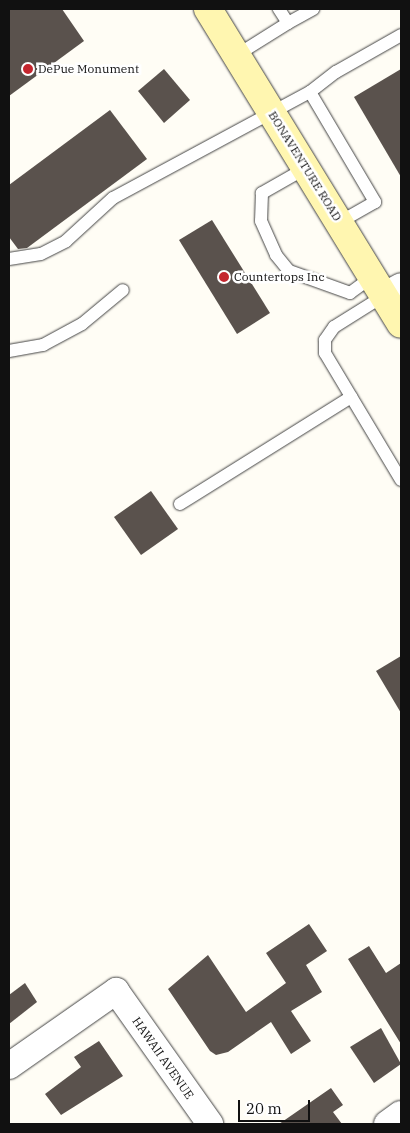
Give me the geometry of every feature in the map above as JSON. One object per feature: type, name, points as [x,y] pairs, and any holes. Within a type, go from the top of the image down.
[{"type":"street","name":"BONAVENTURE ROAD","points":[[208,9],[340,222],[386,286],[401,324]]},
{"type":"street","name":"HAWAII AVENUE","points":[[9,1066],[116,991],[210,1124]]},
{"type":"street","points":[[387,1124],[401,1114]]},
{"type":"lane","points":[[279,9],[288,23]]},
{"type":"lane","points":[[237,55],[313,9]]},
{"type":"lane","points":[[9,258],[41,254],[66,241],[113,198],[273,114],[310,92],[336,72],[401,36]]},
{"type":"lane","points":[[310,92],[375,202],[340,222]]},
{"type":"lane","points":[[306,168],[262,193],[261,221],[276,255],[289,272],[350,293],[386,286]]},
{"type":"lane","points":[[386,286],[334,327],[325,340],[325,353],[401,480]]},
{"type":"lane","points":[[9,351],[43,345],[82,324],[123,290]]},
{"type":"lane","points":[[180,504],[351,397]]},
{"type":"building","name":"DePue Monument","points":[[9,9],[62,9],[84,41],[9,96]]},
{"type":"building","points":[[164,69],[190,100],[164,123],[138,91]]},
{"type":"building","points":[[401,69],[401,177],[354,97]]},
{"type":"building","points":[[110,110],[147,159],[27,248],[18,249],[9,237],[9,185]]},
{"type":"building","name":"Countertops Inc","points":[[212,220],[270,313],[237,334],[179,240]]},
{"type":"building","points":[[151,491],[178,529],[141,555],[114,517]]},
{"type":"building","points":[[401,656],[401,713],[376,671]]},
{"type":"building","points":[[309,924],[327,951],[306,965],[322,992],[291,1011],[311,1041],[291,1054],[271,1022],[228,1052],[216,1055],[210,1051],[168,989],[208,955],[246,1012],[286,983],[266,953]]},
{"type":"building","points":[[369,946],[386,973],[401,963],[401,1044],[348,959]]},
{"type":"building","points":[[25,983],[37,1002],[9,1024],[9,995]]},
{"type":"building","points":[[381,1028],[401,1064],[374,1083],[350,1047]]},
{"type":"building","points":[[99,1041],[123,1076],[61,1115],[45,1094],[81,1067],[74,1057]]},
{"type":"building","points":[[331,1088],[343,1105],[333,1112],[342,1124],[279,1124]]},
{"type":"place","name":"DePue Monument","points":[[28,69]]},
{"type":"place","name":"Countertops Inc","points":[[224,277]]}]
